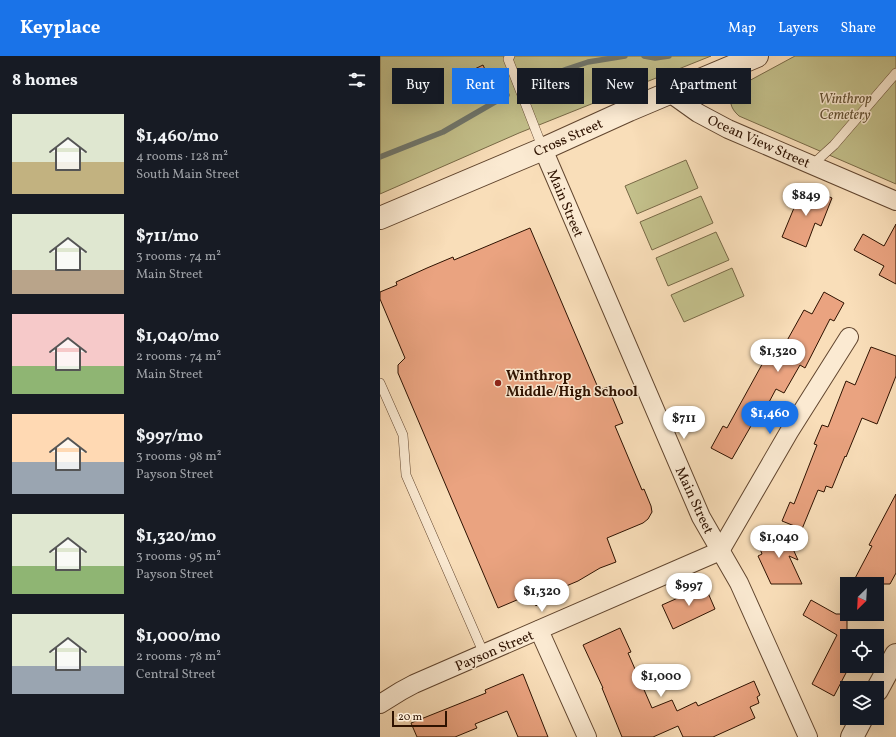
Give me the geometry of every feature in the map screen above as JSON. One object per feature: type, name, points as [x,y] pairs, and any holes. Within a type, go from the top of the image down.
[{"type":"street","name":"Cross Street","points":[[729,68],[757,56]]},
{"type":"street","name":"Cross Street","points":[[380,218],[543,149],[656,99]]},
{"type":"street","name":"Ocean View Street","points":[[686,104],[718,124],[896,201]]},
{"type":"street","name":"Main Street","points":[[543,149],[701,517],[739,583],[808,737]]},
{"type":"street","points":[[720,551],[789,432],[849,337]]},
{"type":"street","name":"Payson Street","points":[[380,704],[401,691],[720,551]]},
{"type":"street","points":[[540,630],[587,737]]},
{"type":"street","points":[[882,681],[896,655]]},
{"type":"street","points":[[852,737],[858,725]]},
{"type":"lane","points":[[510,56],[508,59],[527,104],[543,149]]},
{"type":"lane","points":[[812,164],[834,145],[896,73]]},
{"type":"lane","points":[[380,383],[402,435],[406,475],[484,654]]},
{"type":"green space","points":[[380,56],[711,56],[681,68],[656,68],[656,78],[648,81],[648,68],[592,68],[592,104],[519,133],[380,194]]},
{"type":"green space","name":"Winthrop Cemetery","points":[[795,56],[896,56],[896,184],[739,116],[731,104],[751,104],[751,80]]},
{"type":"green space","points":[[686,160],[698,188],[637,214],[625,186]]},
{"type":"green space","points":[[701,196],[713,223],[652,250],[640,222]]},
{"type":"green space","points":[[716,232],[729,260],[668,286],[656,258]]},
{"type":"green space","points":[[732,268],[744,296],[684,322],[671,295]]},
{"type":"building","points":[[483,65],[484,68],[477,68]]},
{"type":"building","points":[[801,191],[813,196],[816,191],[832,198],[821,226],[815,223],[806,247],[782,237]]},
{"type":"building","points":[[896,224],[896,284],[879,275],[884,266],[854,250],[863,234],[884,246]]},
{"type":"building","points":[[530,228],[599,390],[608,387],[623,423],[615,426],[642,490],[644,489],[652,512],[648,519],[643,523],[607,538],[616,562],[600,568],[578,581],[552,592],[536,606],[531,594],[498,608],[398,373],[398,365],[405,358],[380,299],[380,292],[397,285],[396,282],[427,268],[453,257],[454,260]]},
{"type":"building","points":[[824,292],[844,303],[834,321],[830,319],[805,368],[800,365],[784,393],[776,389],[759,421],[755,419],[732,459],[711,448],[723,426],[727,428],[765,359],[774,364],[804,310],[812,314]]},
{"type":"building","points":[[871,347],[896,356],[896,376],[877,424],[862,418],[832,488],[826,486],[824,492],[818,490],[802,529],[782,521],[790,502],[794,504],[817,445],[814,444],[822,425],[828,427],[846,381],[855,385]]},
{"type":"building","points":[[896,494],[896,573],[890,584],[884,584],[884,577],[856,577],[872,546],[869,545]]},
{"type":"building","points":[[784,529],[798,560],[789,556],[802,584],[771,584],[758,556],[762,554],[757,541]]},
{"type":"building","points":[[705,586],[715,609],[673,629],[662,605]]},
{"type":"building","points":[[811,600],[836,614],[840,614],[840,621],[847,621],[847,629],[840,629],[840,673],[846,673],[842,681],[840,681],[840,684],[834,696],[812,684],[837,635],[803,615]]},
{"type":"building","points":[[620,628],[631,652],[628,653],[652,708],[672,700],[677,711],[696,702],[698,706],[754,681],[760,695],[757,697],[759,703],[750,707],[755,718],[713,737],[683,737],[678,726],[653,737],[622,737],[603,688],[583,645]]},
{"type":"building","points":[[523,674],[548,737],[518,737],[507,711],[475,724],[477,728],[455,737],[417,737],[411,723],[486,693],[485,690]]},
{"type":"waterway","points":[[570,68],[588,62],[625,56]]},
{"type":"waterway","points":[[644,56],[655,58],[669,56]]},
{"type":"waterway","points":[[380,157],[443,132],[491,104]]},
{"type":"place","name":"Winthrop Middle/High School","points":[[498,383]]}]
